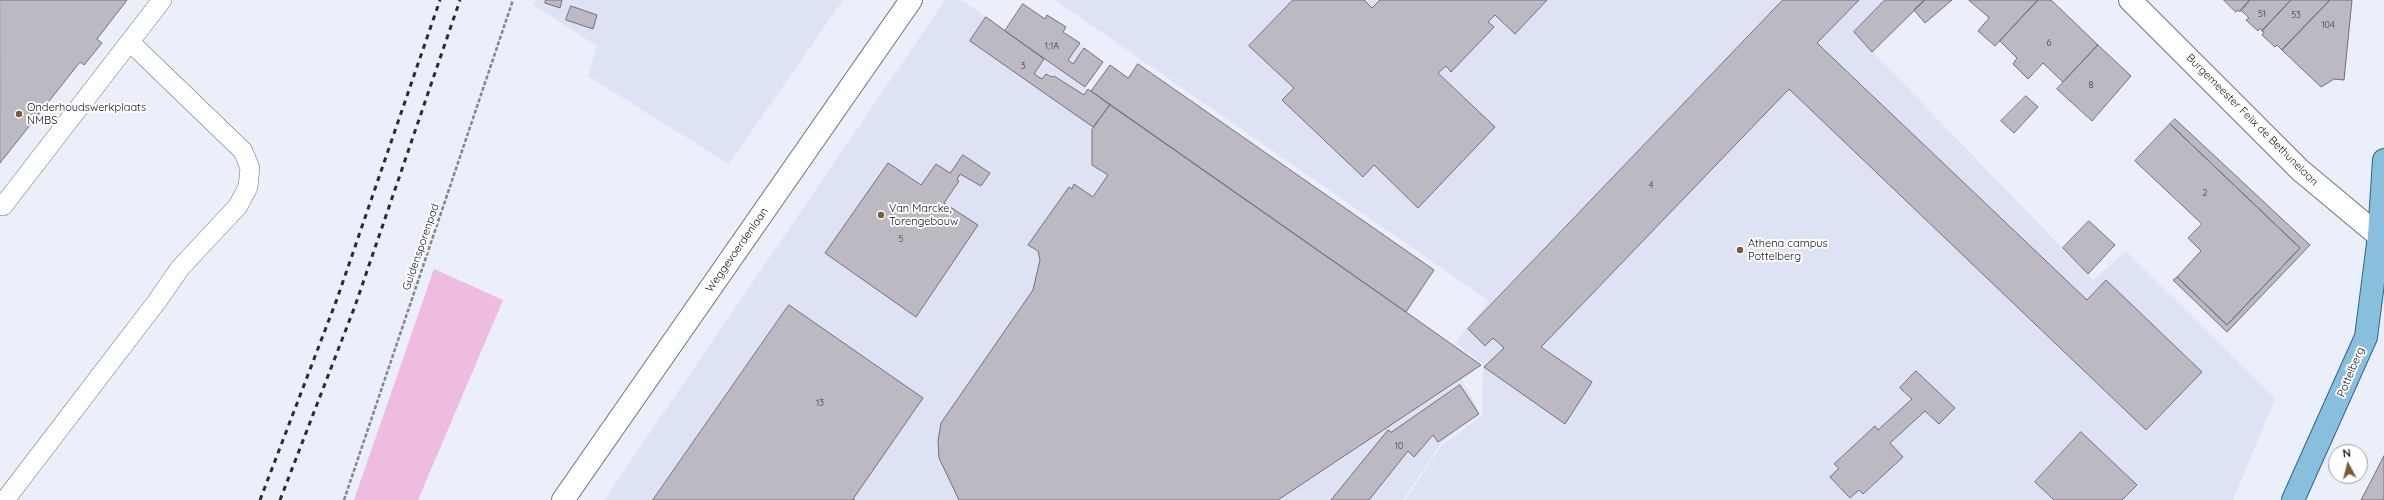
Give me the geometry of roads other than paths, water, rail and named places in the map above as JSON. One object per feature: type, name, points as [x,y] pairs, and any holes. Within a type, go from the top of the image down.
[{"type":"main road","name":"Pottelberg","points":[[2293,500],[2366,337],[2381,239],[2384,160]]},
{"type":"street","name":"Weggevoerdenlaan","points":[[563,500],[911,0]]},
{"type":"street","name":"Burgemeester Felix de Bethunelaan","points":[[2130,0],[2300,170],[2381,239]]},
{"type":"lane","points":[[3,206],[162,0]]},
{"type":"lane","points":[[5,500],[158,300],[180,268],[238,206],[248,187],[250,168],[242,151],[130,42]]},
{"type":"railway","points":[[260,500],[337,299],[440,0]]},
{"type":"railway","points":[[280,500],[355,306],[460,0]]},
{"type":"place","name":"Onderhoudswerkplaats NMBS","points":[[19,114]]},
{"type":"place","name":"Van Marcke, Torengebouw","points":[[881,215]]},
{"type":"place","name":"Athena campus Pottelberg","points":[[1740,250]]}]
